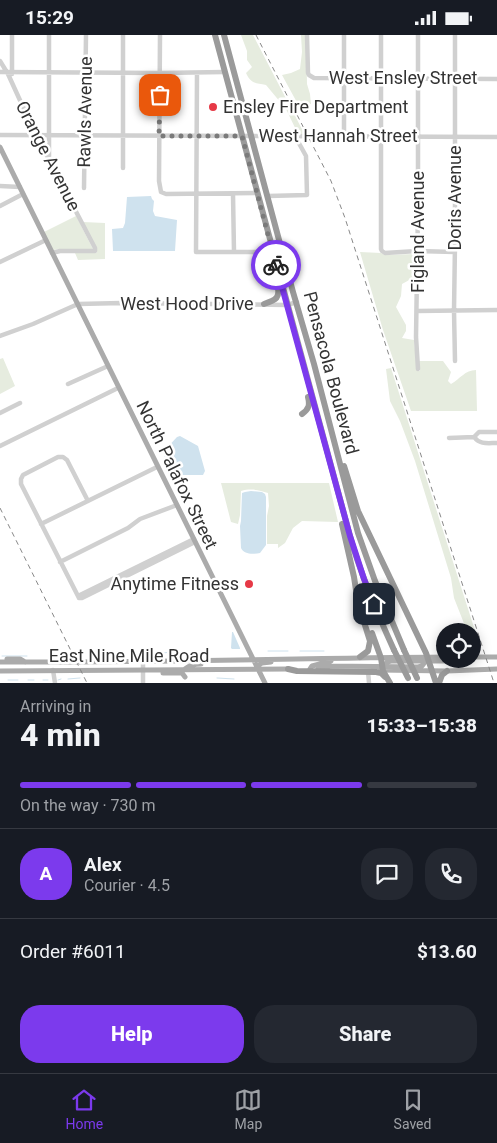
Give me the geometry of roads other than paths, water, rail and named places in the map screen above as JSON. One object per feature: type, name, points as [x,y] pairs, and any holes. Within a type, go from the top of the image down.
[{"type":"highway","name":"Pensacola Boulevard","points":[[214,35],[350,536],[383,627],[409,680]]},
{"type":"highway","name":"Pensacola Boulevard","points":[[223,35],[365,555],[384,606],[419,680]]},
{"type":"highway","points":[[225,75],[234,93],[243,129],[245,133],[252,136]]},
{"type":"highway","points":[[242,136],[250,143],[260,179],[268,196]]},
{"type":"highway","points":[[271,247],[277,256],[290,299],[297,302]]},
{"type":"highway","points":[[264,305],[275,300],[279,291],[272,267],[271,247]]},
{"type":"highway","points":[[287,305],[292,305],[295,308],[311,369],[318,381]]},
{"type":"highway","points":[[302,414],[310,404],[303,380],[305,371]]},
{"type":"highway","points":[[316,411],[321,413],[324,418],[335,461],[341,470]]},
{"type":"highway","points":[[330,425],[358,511],[426,653],[431,671],[437,683]]},
{"type":"highway","points":[[334,481],[358,603],[370,641],[368,651],[360,657]]},
{"type":"highway","points":[[356,587],[389,681]]},
{"type":"highway","points":[[288,669],[297,671],[368,671],[381,673],[389,681]]},
{"type":"highway","points":[[437,683],[447,671]]},
{"type":"main road","name":"North Palafox Street","points":[[0,147],[265,683]]},
{"type":"main road","points":[[237,660],[245,653],[246,645]]},
{"type":"main road","points":[[258,669],[259,665],[267,662],[344,661],[351,657],[436,660]]},
{"type":"main road","name":"East Nine Mile Road","points":[[0,662],[6,665],[25,662],[124,662],[144,667],[173,661],[351,657]]},
{"type":"main road","points":[[481,657],[497,657]]},
{"type":"main road","points":[[318,669],[368,671],[383,668],[386,663],[391,661],[436,658]]},
{"type":"main road","points":[[0,662],[20,659],[25,662]]},
{"type":"main road","points":[[192,669],[197,667],[246,666],[251,664],[253,659]]},
{"type":"main road","points":[[185,669],[196,664],[220,664],[229,660]]},
{"type":"main road","points":[[144,667],[175,667],[181,665],[183,661]]},
{"type":"main road","points":[[310,669],[312,666],[331,661]]},
{"type":"main road","points":[[3,671],[11,668],[34,667],[38,662]]},
{"type":"main road","points":[[38,670],[38,667],[42,666],[64,665],[70,662]]},
{"type":"main road","points":[[90,662],[90,670]]},
{"type":"main road","points":[[90,670],[94,666],[124,662]]},
{"type":"main road","points":[[318,669],[331,666],[431,671],[496,668]]},
{"type":"main road","name":"East Nine Mile Road","points":[[3,671],[104,670],[112,667],[318,669]]},
{"type":"main road","points":[[144,667],[152,673],[182,673],[185,677]]},
{"type":"main road","points":[[265,683],[267,674],[274,669]]},
{"type":"street","points":[[12,35],[12,83]]},
{"type":"street","points":[[49,35],[49,160]]},
{"type":"street","name":"Rawls Avenue","points":[[84,189],[86,35]]},
{"type":"street","points":[[122,168],[123,35]]},
{"type":"street","points":[[160,35],[159,181],[161,192],[166,194],[257,193]]},
{"type":"street","name":"West Ensley Street","points":[[307,35],[308,73],[318,79],[497,79]]},
{"type":"street","points":[[344,35],[344,137]]},
{"type":"street","points":[[381,35],[381,249],[385,253],[418,251],[455,252]]},
{"type":"street","name":"Figland Avenue","points":[[418,35],[416,337],[418,369]]},
{"type":"street","name":"Doris Avenue","points":[[455,35],[455,361]]},
{"type":"street","name":"Orange Avenue","points":[[0,61],[3,72],[12,83],[36,135],[95,248],[95,251],[60,251],[52,253]]},
{"type":"street","points":[[3,72],[198,73],[225,75]]},
{"type":"street","points":[[198,73],[196,252],[262,252],[271,247]]},
{"type":"street","name":"West Hannah Street","points":[[0,135],[497,137]]},
{"type":"street","points":[[268,196],[307,195],[306,156],[295,136]]},
{"type":"street","points":[[0,186],[20,187]]},
{"type":"street","points":[[0,206],[23,194]]},
{"type":"street","points":[[233,194],[234,252]]},
{"type":"street","points":[[0,262],[46,240]]},
{"type":"street","name":"West Hood Drive","points":[[78,304],[287,305],[297,302]]},
{"type":"street","points":[[0,337],[78,304]]},
{"type":"street","points":[[417,311],[497,311]]},
{"type":"street","points":[[68,384],[108,366]]},
{"type":"street","name":"North Palafox Street","points":[[0,446],[118,388]]},
{"type":"street","points":[[0,413],[20,403]]},
{"type":"street","points":[[449,438],[474,437],[479,432],[497,431]]},
{"type":"street","points":[[474,437],[482,443],[497,443]]},
{"type":"street","points":[[88,501],[66,458],[60,457],[53,460],[23,475],[21,479],[21,484],[79,598],[80,595],[194,541]]},
{"type":"street","points":[[41,524],[157,467]]},
{"type":"street","points":[[60,562],[128,528],[140,519],[177,505]]},
{"type":"street","points":[[143,683],[144,667]]},
{"type":"street","points":[[185,669],[185,683]]},
{"type":"street","points":[[53,670],[56,683]]},
{"type":"street","points":[[368,671],[369,683]]},
{"type":"water","points":[[151,196],[154,201],[153,211],[155,216],[177,220],[175,251],[113,251],[112,229],[123,228],[127,197]]},
{"type":"water","points":[[180,436],[198,446],[205,471],[203,475],[171,474],[163,452]]},
{"type":"water","points":[[251,491],[262,492],[266,497],[266,545],[260,553],[255,554],[247,553],[241,548],[242,493]]},
{"type":"water","points":[[233,632],[240,649],[231,648]]},
{"type":"waterway","points":[[268,651],[288,651]]},
{"type":"waterway","points":[[300,651],[324,651]]},
{"type":"waterway","points":[[95,653],[111,652]]},
{"type":"waterway","points":[[155,654],[171,652]]},
{"type":"waterway","points":[[177,655],[181,652]]},
{"type":"waterway","points":[[58,655],[69,653]]},
{"type":"waterway","points":[[75,653],[85,653]]},
{"type":"waterway","points":[[2,656],[27,656]]},
{"type":"waterway","points":[[68,679],[80,678]]},
{"type":"waterway","points":[[217,678],[234,679]]},
{"type":"waterway","points":[[8,680],[18,680]]},
{"type":"waterway","points":[[28,680],[34,680]]},
{"type":"waterway","points":[[43,680],[48,680]]},
{"type":"railway","points":[[256,35],[331,181],[345,218],[494,683]]},
{"type":"railway","points":[[0,508],[87,683]]},
{"type":"place","name":"Ensley Fire Department","points":[[213,107]]},
{"type":"place","name":"Anytime Fitness","points":[[249,584]]}]
